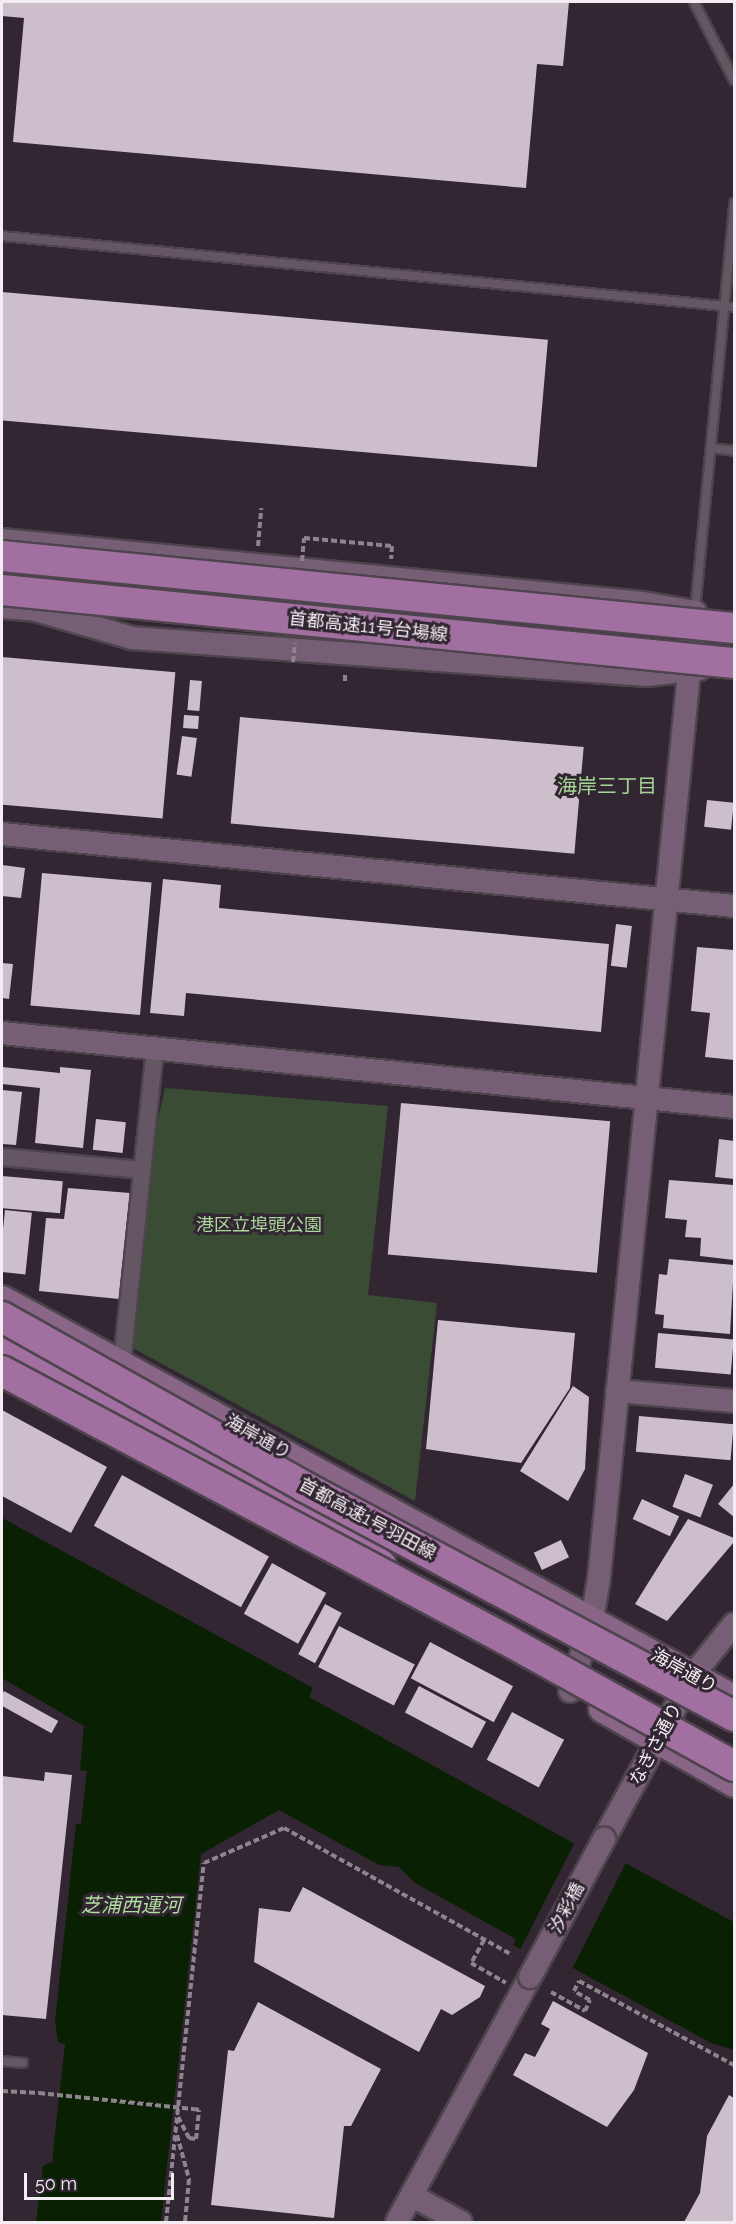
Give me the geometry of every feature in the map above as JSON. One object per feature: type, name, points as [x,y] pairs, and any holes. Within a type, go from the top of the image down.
[{"type":"highway","name":"首都高速11号台場線","points":[[2,558],[735,628]]},
{"type":"highway","name":"首都高速11号台場線","points":[[2,590],[735,663]]},
{"type":"highway","name":"首都高速1号羽田線","points":[[2,1317],[303,1486],[735,1716]]},
{"type":"highway","points":[[2,1346],[350,1540],[462,1632]]},
{"type":"highway","points":[[2,1371],[505,1639],[735,1766]]},
{"type":"highway","points":[[303,1486],[520,1624],[735,1743]]},
{"type":"main road","name":"海岸通り","points":[[2,1299],[735,1698]]},
{"type":"main road","points":[[2,1386],[462,1632],[735,1784]]},
{"type":"street","points":[[2,540],[644,603],[695,612],[735,615]]},
{"type":"street","points":[[2,558],[735,628]]},
{"type":"street","points":[[2,608],[172,616],[735,671]]},
{"type":"street","points":[[39,611],[132,638],[647,675],[691,668],[735,671]]},
{"type":"street","points":[[570,1691],[592,1620],[695,612]]},
{"type":"street","points":[[2,834],[735,906]]},
{"type":"street","points":[[2,1033],[735,1107]]},
{"type":"street","points":[[122,1363],[155,1048]]},
{"type":"street","points":[[2,1157],[141,1170]]},
{"type":"street","points":[[617,1391],[735,1401]]},
{"type":"street","name":"なぎさ通り","points":[[604,1839],[692,1676],[735,1624]]},
{"type":"street","name":"汐彩橋","points":[[414,2197],[604,1839]]},
{"type":"street","points":[[398,2223],[414,2197]]},
{"type":"street","points":[[404,2223],[414,2197]]},
{"type":"street","points":[[414,2197],[461,2223]]},
{"type":"lane","points":[[694,2],[735,80]]},
{"type":"lane","points":[[695,612],[735,203]]},
{"type":"lane","points":[[2,236],[735,307]]},
{"type":"lane","points":[[711,448],[735,451]]},
{"type":"lane","points":[[2,2061],[23,2063]]},
{"type":"path","points":[[258,547],[261,508]]},
{"type":"path","points":[[304,538],[392,546],[391,561]]},
{"type":"path","points":[[166,2223],[204,1863],[284,1827],[512,1955]]},
{"type":"path","points":[[484,1940],[471,1963],[507,1983]]},
{"type":"path","points":[[551,1992],[585,2010],[590,2000],[573,1991],[579,1981],[735,2065]]},
{"type":"path","points":[[2,2091],[195,2109],[199,2110],[196,2139],[189,2138],[178,2116]]},
{"type":"path","points":[[176,2133],[189,2179],[185,2223]]},
{"type":"green space","name":"港区立埠頭公園","points":[[165,1088],[388,1106],[368,1295],[437,1303],[415,1501],[131,1347],[150,1154]]},
{"type":"water","name":"芝浦西運河","points":[[2,1518],[313,1688],[309,1697],[575,1844],[579,1838],[734,1922],[734,2050],[711,2043],[573,1968],[569,1975],[513,1945],[516,1939],[415,1883],[399,1867],[379,1865],[279,1810],[201,1854],[161,2222],[36,2222],[43,2166],[52,2162],[65,2044],[58,2042],[55,2021],[76,1824],[81,1824],[87,1771],[80,1770],[84,1726],[2,1678]]},
{"type":"pier","points":[[578,1836],[627,1861],[568,1977],[519,1952]]},
{"type":"building","points":[[2,2],[569,2],[563,66],[537,64],[526,188],[13,142],[24,18],[2,16]]},
{"type":"building","points":[[2,292],[548,340],[537,467],[2,420]]},
{"type":"building","points":[[2,657],[175,672],[163,819],[2,805]]},
{"type":"building","points":[[190,680],[202,681],[199,711],[187,710]]},
{"type":"building","points":[[184,715],[199,716],[198,729],[183,728]]},
{"type":"building","points":[[240,717],[584,747],[574,854],[231,824]]},
{"type":"building","points":[[182,736],[197,738],[191,777],[177,775]]},
{"type":"building","points":[[707,800],[734,803],[731,830],[704,827]]},
{"type":"building","points":[[2,865],[25,868],[21,898],[2,896]]},
{"type":"building","points":[[42,873],[152,883],[140,1015],[30,1005]]},
{"type":"building","points":[[163,879],[221,885],[219,908],[609,944],[601,1032],[186,993],[184,1016],[150,1013]]},
{"type":"building","points":[[616,924],[632,926],[627,968],[611,966]]},
{"type":"building","points":[[697,947],[734,950],[734,1060],[705,1057],[710,1013],[691,1011]]},
{"type":"building","points":[[2,963],[13,964],[9,999],[2,998]]},
{"type":"building","points":[[2,1067],[60,1073],[60,1067],[91,1070],[83,1148],[35,1143],[40,1088],[2,1084]]},
{"type":"building","points":[[2,1090],[22,1092],[16,1145],[2,1144]]},
{"type":"building","points":[[401,1103],[610,1121],[597,1273],[388,1254]]},
{"type":"building","points":[[96,1119],[126,1122],[123,1153],[93,1150]]},
{"type":"building","points":[[719,1139],[734,1141],[734,1179],[715,1177]]},
{"type":"building","points":[[2,1176],[63,1181],[60,1213],[2,1208]]},
{"type":"building","points":[[669,1180],[734,1185],[734,1260],[700,1256],[701,1238],[685,1237],[687,1220],[665,1218]]},
{"type":"building","points":[[68,1188],[130,1193],[119,1299],[39,1291],[46,1218],[64,1219]]},
{"type":"building","points":[[5,1210],[32,1213],[25,1274],[2,1272]]},
{"type":"building","points":[[669,1259],[734,1265],[730,1334],[663,1328],[664,1315],[655,1314],[659,1274],[667,1275]]},
{"type":"building","points":[[438,1320],[575,1333],[570,1388],[521,1463],[426,1449]]},
{"type":"building","points":[[658,1333],[734,1340],[731,1374],[655,1368]]},
{"type":"building","points":[[573,1386],[589,1397],[585,1469],[568,1501],[520,1471]]},
{"type":"building","points":[[2,1410],[107,1467],[71,1533],[2,1496]]},
{"type":"building","points":[[639,1416],[734,1424],[731,1460],[636,1452]]},
{"type":"building","points":[[685,1474],[713,1485],[700,1517],[672,1507]]},
{"type":"building","points":[[122,1475],[269,1556],[241,1607],[94,1526]]},
{"type":"building","points":[[734,1484],[734,1517],[718,1504]]},
{"type":"building","points":[[642,1499],[679,1516],[670,1536],[633,1519]]},
{"type":"building","points":[[688,1519],[734,1538],[734,1542],[667,1621],[635,1604]]},
{"type":"building","points":[[561,1540],[569,1557],[542,1570],[534,1553]]},
{"type":"building","points":[[272,1563],[326,1593],[298,1644],[244,1614]]},
{"type":"building","points":[[325,1604],[342,1613],[315,1663],[298,1654]]},
{"type":"building","points":[[339,1626],[415,1665],[394,1706],[318,1667]]},
{"type":"building","points":[[430,1642],[513,1686],[494,1722],[411,1678]]},
{"type":"building","points":[[419,1686],[486,1722],[472,1748],[405,1712]]},
{"type":"building","points":[[4,1691],[58,1721],[51,1733],[2,1706]]},
{"type":"building","points":[[512,1712],[564,1740],[539,1787],[487,1760]]},
{"type":"building","points":[[45,1772],[72,1775],[46,2019],[2,2015],[2,1776],[44,1781]]},
{"type":"building","points":[[303,1887],[485,1986],[480,1997],[452,2015],[441,2009],[419,2052],[254,1962],[259,1908],[290,1912]]},
{"type":"building","points":[[553,2001],[648,2053],[634,2090],[607,2127],[513,2075],[525,2053],[535,2057],[550,2029],[541,2024]]},
{"type":"building","points":[[258,2002],[381,2069],[351,2126],[344,2126],[334,2218],[211,2205],[228,2050],[234,2051]]},
{"type":"building","points":[[729,2095],[734,2098],[734,2222],[684,2222],[700,2193],[707,2136]]},
{"type":"tram line","points":[[2,573],[734,639]]},
{"type":"tram line","points":[[2,588],[734,658]]},
{"type":"district","name":"海岸三丁目","points":[[607,786]]}]
